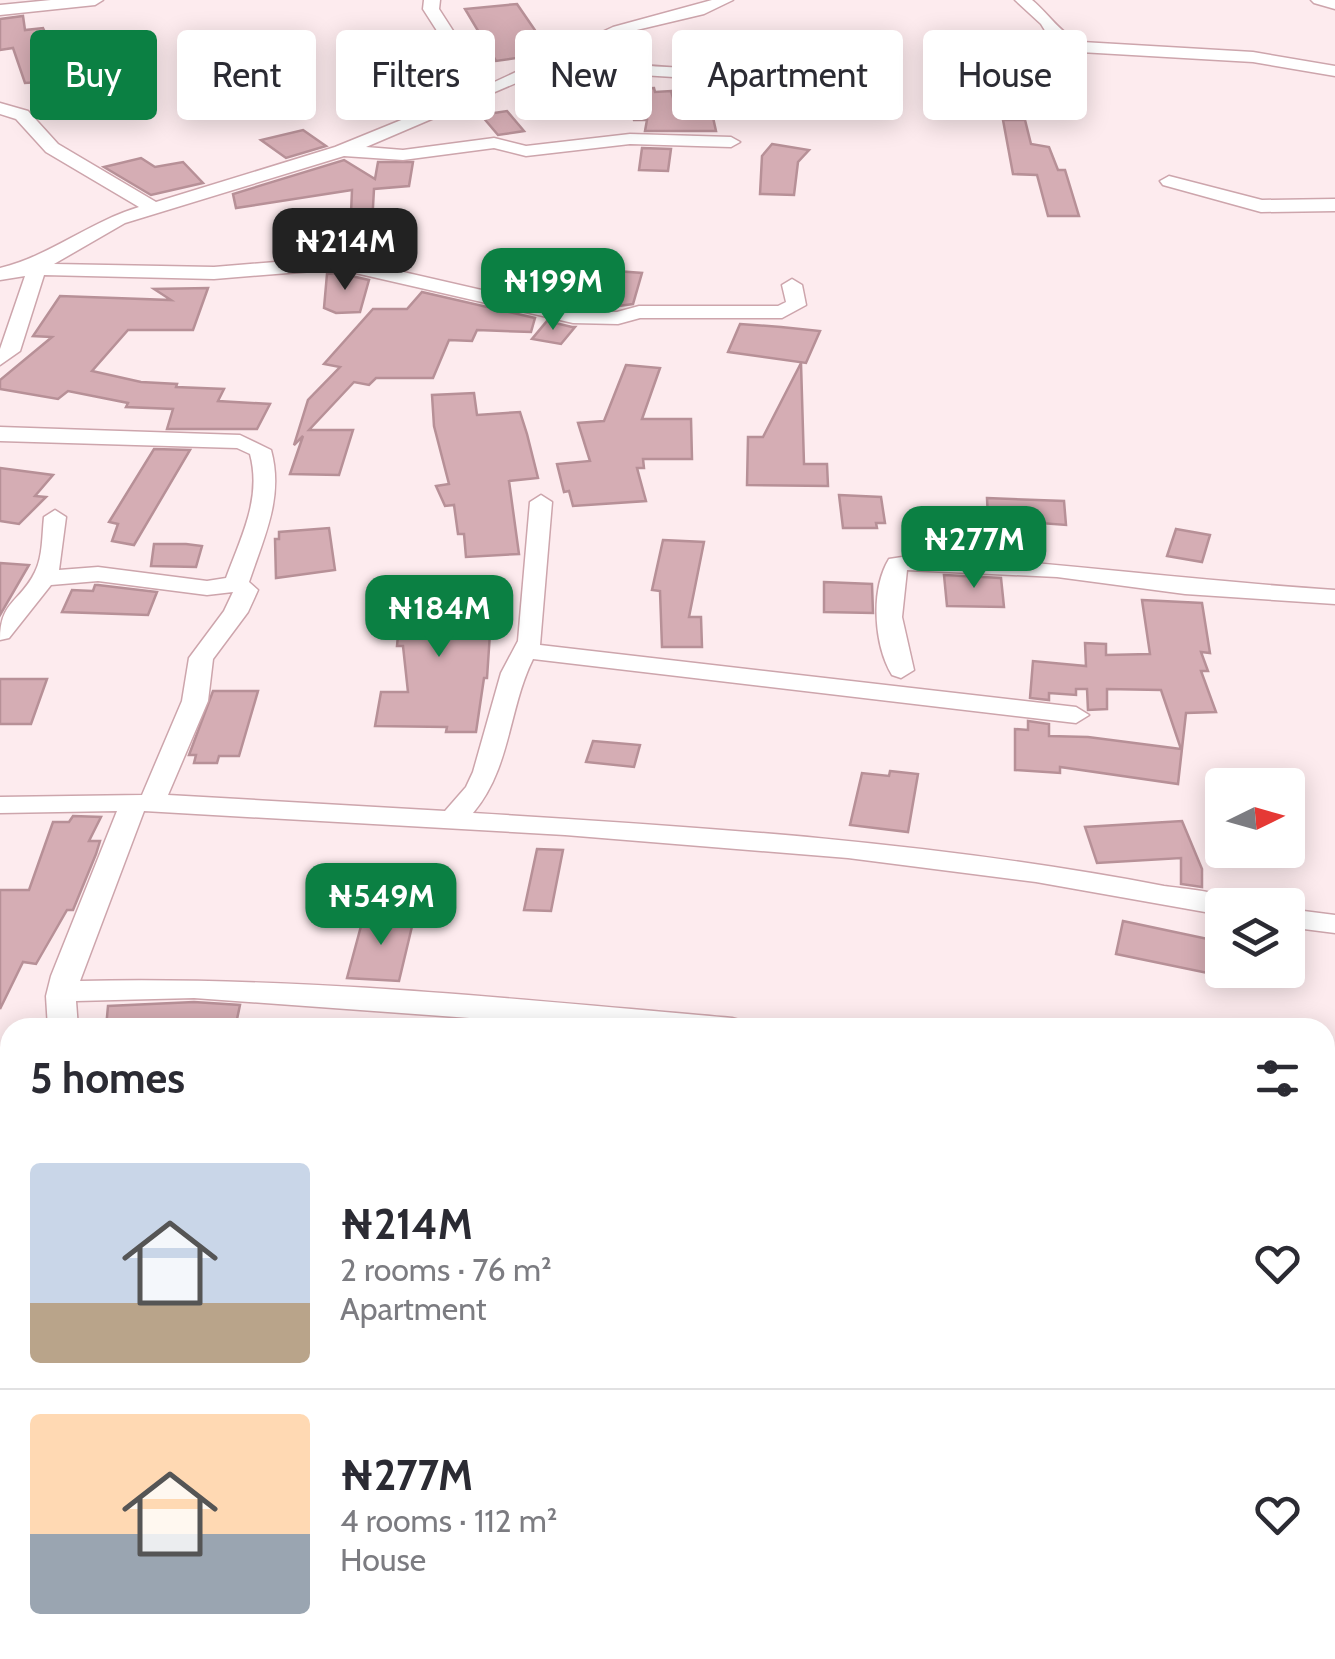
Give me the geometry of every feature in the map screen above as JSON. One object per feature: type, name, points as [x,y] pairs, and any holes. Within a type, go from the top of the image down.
[{"type":"street","points":[[0,10],[95,0]]},
{"type":"street","points":[[432,0],[431,8],[445,30]]},
{"type":"street","points":[[622,30],[699,11],[725,0]]},
{"type":"street","points":[[1023,0],[1047,21],[1058,40],[1080,47],[1253,58],[1335,71]]},
{"type":"street","points":[[1319,0],[1335,4]]},
{"type":"street","points":[[0,108],[22,115],[52,148],[152,207]]},
{"type":"street","points":[[25,270],[118,218],[340,150],[416,120]]},
{"type":"street","points":[[340,150],[403,155],[494,143],[526,151],[630,139],[731,142]]},
{"type":"street","points":[[1169,182],[1261,206],[1335,205]]},
{"type":"street","points":[[0,274],[25,270],[214,273],[338,263],[573,317],[618,318],[640,312],[782,312],[796,306],[792,285]]},
{"type":"street","points":[[0,359],[10,351],[35,274],[25,270]]},
{"type":"street","points":[[0,434],[240,442],[260,450],[266,466],[267,496],[236,584]]},
{"type":"street","points":[[453,820],[478,790],[486,772],[514,674],[526,652],[541,502]]},
{"type":"street","points":[[0,633],[44,580],[51,562],[55,516]]},
{"type":"street","points":[[902,670],[891,636],[889,602],[897,564],[922,561],[1057,570],[1185,587],[1335,597]]},
{"type":"street","points":[[44,580],[98,574],[206,588],[236,584],[246,590],[236,612],[201,658],[195,702],[142,804],[62,991],[63,1018]]},
{"type":"street","points":[[526,652],[1076,715]]},
{"type":"street","points":[[0,806],[142,804],[832,846],[1091,879],[1205,902]]},
{"type":"street","points":[[1305,920],[1335,924]]},
{"type":"street","points":[[62,991],[194,988],[616,1018]]},
{"type":"building","points":[[517,4],[535,30],[515,30],[515,58],[496,61],[495,30],[478,30],[465,9]]},
{"type":"building","points":[[23,16],[25,30],[43,28],[30,30],[30,83],[25,83],[13,48],[0,50],[0,19]]},
{"type":"building","points":[[652,88],[655,92],[671,91],[672,120],[714,120],[716,131],[645,131],[647,120],[652,120]]},
{"type":"building","points":[[507,111],[524,131],[498,135],[485,120],[495,120],[495,113]]},
{"type":"building","points":[[1003,120],[1025,120],[1031,144],[1049,147],[1058,170],[1065,170],[1079,216],[1048,216],[1037,175],[1013,174]]},
{"type":"building","points":[[303,130],[326,146],[286,158],[261,140]]},
{"type":"building","points":[[772,144],[809,150],[798,162],[794,195],[760,194],[762,156]]},
{"type":"building","points":[[642,148],[671,149],[668,171],[639,170]]},
{"type":"building","points":[[141,158],[155,167],[183,162],[203,183],[151,195],[104,167]]},
{"type":"building","points":[[344,160],[375,179],[378,162],[413,162],[409,186],[374,189],[370,260],[329,254],[331,236],[350,236],[352,190],[236,208],[233,194]]},
{"type":"building","points":[[498,254],[555,255],[541,300],[489,288]]},
{"type":"building","points":[[616,271],[642,273],[633,304],[603,308]]},
{"type":"building","points":[[327,274],[369,280],[360,312],[336,313],[324,308]]},
{"type":"building","points":[[208,288],[193,330],[128,330],[92,371],[141,382],[177,384],[176,387],[224,389],[218,401],[270,404],[257,429],[167,429],[173,409],[126,407],[128,403],[68,391],[58,399],[0,389],[0,380],[52,337],[33,336],[60,296],[171,300],[154,289]]},
{"type":"building","points":[[422,292],[535,318],[531,332],[477,330],[472,341],[449,340],[433,378],[376,378],[369,385],[354,382],[309,430],[353,430],[339,475],[290,474],[303,436],[294,445],[308,400],[340,367],[324,364],[373,309],[407,309]]},
{"type":"building","points":[[547,321],[575,327],[561,344],[532,339]]},
{"type":"building","points":[[740,324],[820,331],[806,363],[728,352]]},
{"type":"building","points":[[801,363],[804,464],[827,464],[828,486],[747,485],[748,437],[763,437]]},
{"type":"building","points":[[626,365],[660,368],[642,419],[691,419],[692,459],[643,459],[644,468],[637,468],[646,501],[573,506],[569,491],[564,492],[557,464],[590,461],[578,423],[604,421]]},
{"type":"building","points":[[474,393],[477,415],[520,412],[527,434],[538,478],[509,481],[519,554],[466,557],[464,534],[458,534],[454,505],[445,506],[436,486],[449,484],[434,426],[432,395]]},
{"type":"building","points":[[154,449],[190,450],[134,545],[112,541],[118,524],[109,522]]},
{"type":"building","points":[[0,468],[53,475],[35,496],[46,497],[19,524],[0,521]]},
{"type":"building","points":[[839,495],[881,497],[885,523],[876,523],[877,528],[843,528]]},
{"type":"building","points":[[987,498],[1064,501],[1066,525],[988,519]]},
{"type":"building","points":[[329,528],[335,570],[276,578],[275,539],[279,539],[279,532]]},
{"type":"building","points":[[1176,529],[1210,535],[1202,562],[1167,556]]},
{"type":"building","points":[[663,540],[704,542],[689,617],[701,617],[702,647],[662,647],[660,591],[652,590]]},
{"type":"building","points":[[154,544],[202,546],[196,567],[151,566]]},
{"type":"building","points":[[0,563],[29,565],[0,615]]},
{"type":"building","points":[[944,575],[1001,578],[1004,607],[947,606]]},
{"type":"building","points":[[465,579],[466,619],[491,618],[487,678],[476,732],[446,732],[447,727],[375,726],[381,692],[408,692],[403,646],[397,646],[403,581]]},
{"type":"building","points":[[824,582],[872,584],[873,613],[824,612]]},
{"type":"building","points":[[95,585],[157,592],[148,615],[62,612],[72,590],[93,591]]},
{"type":"building","points":[[1142,600],[1202,603],[1210,653],[1201,652],[1208,671],[1201,671],[1216,712],[1186,713],[1178,784],[1060,767],[1060,773],[1015,770],[1015,729],[1028,730],[1028,721],[1049,724],[1049,736],[1181,749],[1161,690],[1107,689],[1107,709],[1088,710],[1087,689],[1076,689],[1076,695],[1049,693],[1049,700],[1030,698],[1033,661],[1086,666],[1085,643],[1106,644],[1106,655],[1150,654]]},
{"type":"building","points":[[0,679],[47,679],[31,724],[0,724]]},
{"type":"building","points":[[213,691],[258,691],[239,756],[219,756],[217,763],[194,763],[196,755],[189,755]]},
{"type":"building","points":[[593,741],[640,745],[634,767],[586,762]]},
{"type":"building","points":[[890,771],[918,774],[908,832],[850,825],[862,773],[889,776]]},
{"type":"building","points":[[73,816],[101,817],[89,841],[100,841],[96,854],[73,910],[67,910],[36,964],[23,962],[0,1009],[0,890],[29,890],[53,822],[69,822]]},
{"type":"building","points":[[1182,821],[1202,869],[1202,887],[1181,884],[1181,858],[1097,863],[1085,827]]},
{"type":"building","points":[[537,849],[563,850],[551,911],[524,910]]},
{"type":"building","points":[[364,915],[414,918],[399,981],[347,978]]},
{"type":"building","points":[[1123,921],[1205,938],[1205,972],[1116,954]]},
{"type":"building","points":[[194,1002],[240,1005],[237,1018],[107,1018],[108,1006]]}]
